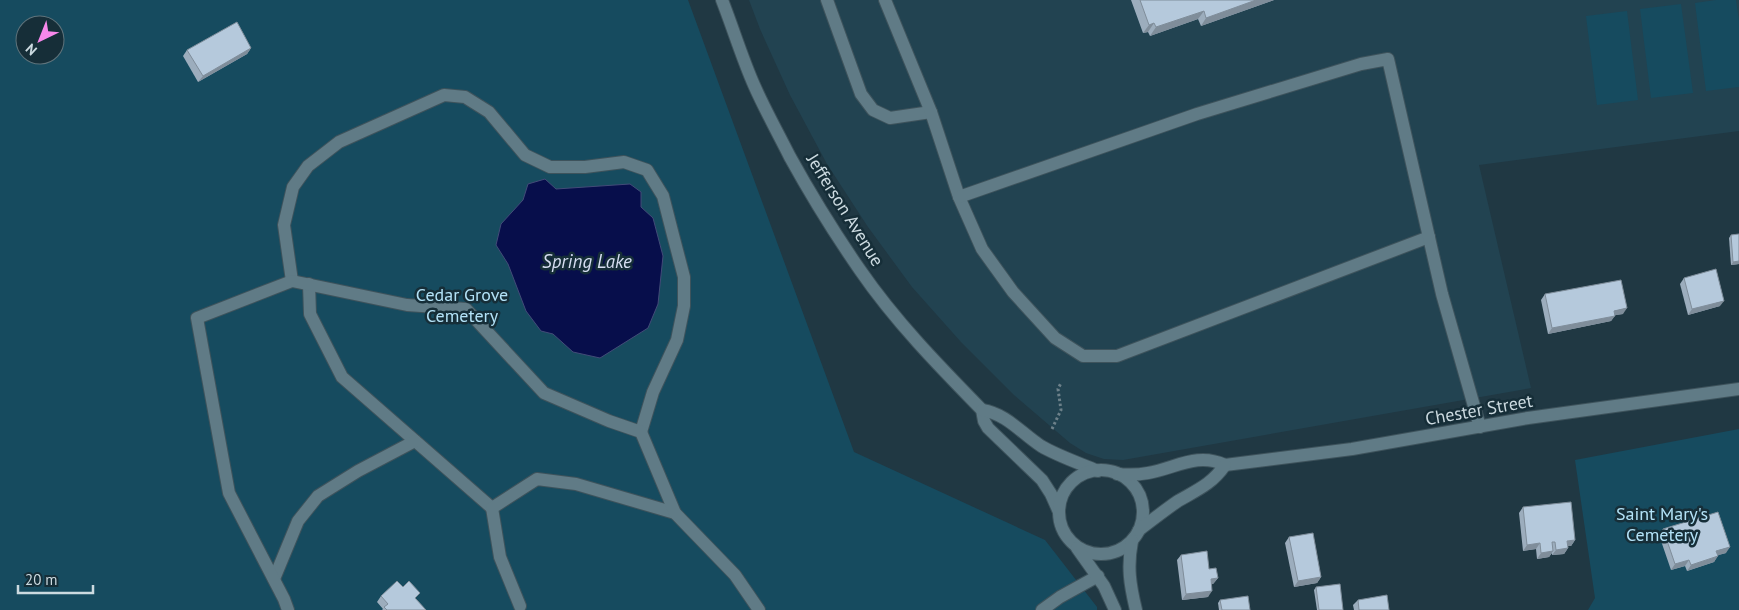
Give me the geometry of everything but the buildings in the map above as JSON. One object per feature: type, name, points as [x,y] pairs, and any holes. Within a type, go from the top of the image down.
[{"type":"main road","name":"Jefferson Avenue","points":[[722,0],[754,85],[774,127],[838,237],[861,271],[902,323],[930,356],[982,410],[984,421],[988,428],[1042,480],[1059,512]]},
{"type":"main road","points":[[827,0],[861,94],[873,110],[890,118],[931,112]]},
{"type":"main road","points":[[885,0],[931,112],[959,197],[982,249],[1013,292],[1055,338],[1084,356],[1117,356],[1429,237]]},
{"type":"main road","points":[[959,197],[1197,114],[1352,66],[1388,59],[1442,294],[1480,427]]},
{"type":"main road","points":[[292,281],[284,225],[293,187],[308,166],[339,142],[444,95],[465,97],[489,112],[525,155],[550,167],[584,167],[624,162],[647,170],[663,196],[674,235],[684,277],[684,306],[676,340],[653,392],[641,432],[675,513],[735,575],[759,610]]},
{"type":"main road","points":[[288,610],[228,493],[197,318],[292,281],[407,305],[466,309],[544,393],[609,421],[641,432]]},
{"type":"main road","points":[[309,284],[310,314],[342,376],[492,508],[500,557],[519,609]]},
{"type":"main road","name":"Chester Street","points":[[1117,474],[1147,473],[1200,459],[1212,460],[1225,465],[1352,449],[1528,418],[1739,389]]},
{"type":"main road","name":"Jefferson Avenue","points":[[982,410],[1002,415],[1042,446],[1098,471]]},
{"type":"main road","points":[[274,580],[298,521],[318,496],[358,471],[415,441]]},
{"type":"main road","points":[[1136,610],[1129,576],[1129,557],[1132,541],[1139,530],[1177,502],[1210,483],[1225,465]]},
{"type":"main road","points":[[1115,610],[1098,576],[1065,534],[1059,512],[1062,497],[1070,484],[1083,474],[1098,471],[1117,474],[1128,480],[1140,496],[1143,510],[1139,530]]},
{"type":"main road","points":[[492,508],[537,479],[576,484],[675,513]]},
{"type":"main road","points":[[1076,546],[1089,553],[1103,554],[1116,552],[1132,541]]},
{"type":"main road","points":[[1042,610],[1060,597],[1098,576]]},
{"type":"path","points":[[1052,429],[1061,410],[1058,389],[1061,383]]},
{"type":"shaded area","points":[[749,0],[1739,0],[1739,131],[1479,165],[1531,388],[1123,460],[1104,459],[1086,453],[1070,443],[1014,395],[961,342],[912,287],[868,227],[827,164],[790,95]]},
{"type":"green space","name":"Cedar Grove Cemetery","points":[[0,0],[688,0],[854,452],[1045,540],[1097,607],[1097,610],[0,610]]},
{"type":"green space","points":[[1736,0],[1739,21],[1739,87],[1706,91],[1695,3]]},
{"type":"green space","points":[[1681,4],[1693,93],[1651,98],[1640,9]]},
{"type":"green space","points":[[1627,11],[1638,100],[1597,105],[1586,16]]},
{"type":"green space","name":"Saint Mary's Cemetery","points":[[1739,429],[1739,610],[1588,610],[1595,598],[1575,460]]},
{"type":"water","name":"Spring Lake","points":[[545,179],[556,189],[630,184],[641,192],[641,207],[653,218],[663,256],[658,304],[648,328],[600,358],[573,352],[553,334],[541,331],[526,311],[508,264],[496,245],[501,224],[523,200],[528,184]]}]
